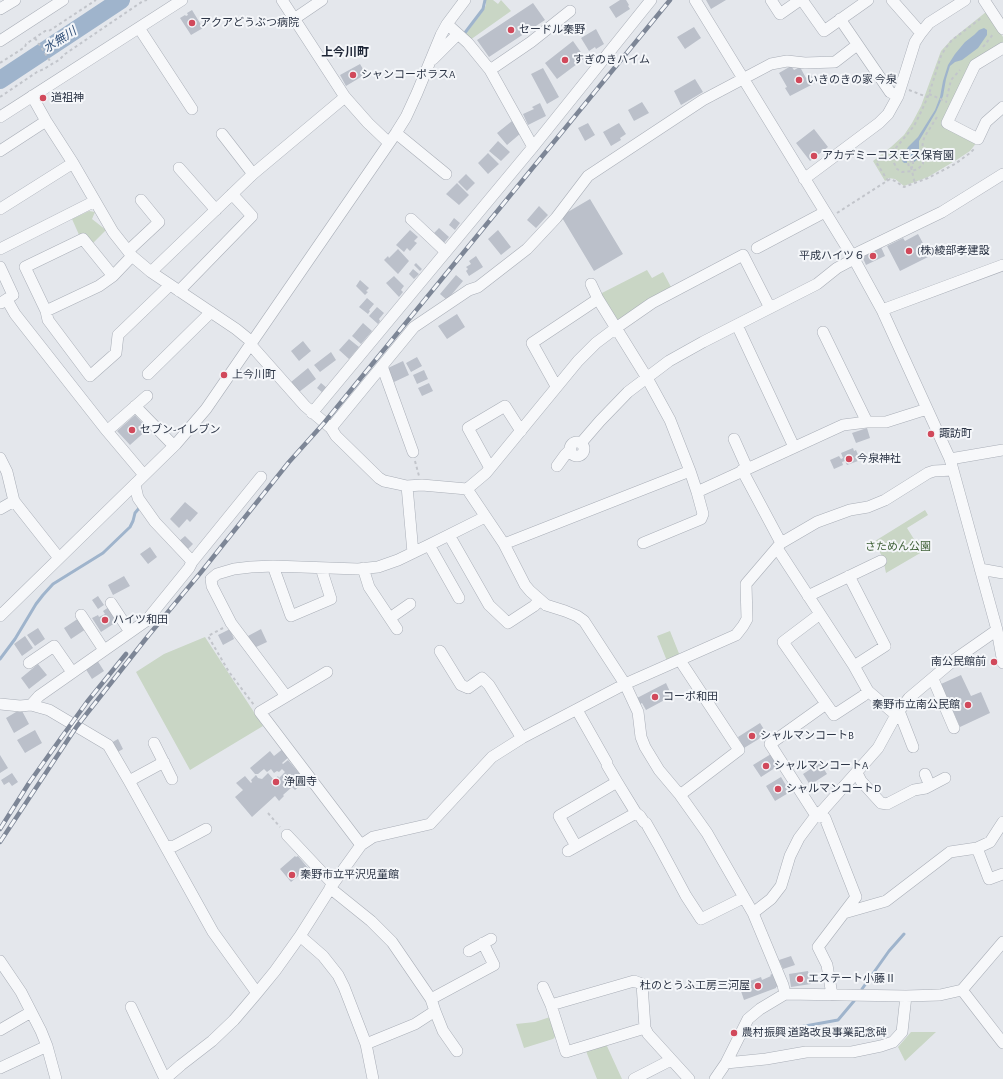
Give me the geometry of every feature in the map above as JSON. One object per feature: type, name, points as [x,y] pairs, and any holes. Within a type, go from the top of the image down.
[{"type":"street","points":[[0,10],[14,0]]},
{"type":"street","points":[[0,41],[63,0]]},
{"type":"street","points":[[0,117],[182,0]]},
{"type":"street","points":[[282,0],[345,97],[389,144]]},
{"type":"street","points":[[294,19],[322,0]]},
{"type":"street","points":[[0,616],[174,446],[206,409],[396,133],[406,117],[447,24],[465,0]]},
{"type":"street","points":[[312,413],[533,147],[651,0]]},
{"type":"street","points":[[695,0],[882,310],[950,459],[997,630],[1003,663]]},
{"type":"street","points":[[771,0],[780,14],[801,0],[824,31],[864,1]]},
{"type":"street","points":[[892,0],[921,32]]},
{"type":"street","points":[[804,179],[879,123],[888,114],[901,92],[915,42],[921,32],[929,23],[965,0]]},
{"type":"street","points":[[984,0],[998,12],[1003,29]]},
{"type":"street","points":[[490,70],[531,42],[570,11]]},
{"type":"street","points":[[840,20],[890,92],[901,92]]},
{"type":"street","points":[[447,24],[468,43],[490,70],[533,147]]},
{"type":"street","points":[[139,28],[192,109]]},
{"type":"street","points":[[430,61],[458,34]]},
{"type":"street","points":[[331,428],[414,327],[469,290],[478,287],[526,249],[556,218],[588,176],[703,100],[771,64],[787,61],[805,63],[835,62],[857,45]]},
{"type":"street","points":[[1003,48],[975,65],[947,123],[978,139],[986,122],[1003,107]]},
{"type":"street","points":[[32,96],[113,232],[130,254],[151,272],[236,329],[251,343],[305,406],[331,428],[336,436],[379,478],[384,481],[407,486],[422,484],[467,489],[481,478],[490,468],[556,386],[596,343],[652,303],[743,254],[770,308]]},
{"type":"street","points":[[151,272],[253,174],[345,97]]},
{"type":"street","points":[[0,151],[46,121]]},
{"type":"street","points":[[396,133],[446,174]]},
{"type":"street","points":[[222,134],[253,174]]},
{"type":"street","points":[[0,209],[73,163]]},
{"type":"street","points":[[179,168],[216,210]]},
{"type":"street","points":[[557,466],[571,449],[571,446],[574,443],[581,443],[608,411],[628,392],[669,361],[817,284],[852,258],[942,212],[1003,174]]},
{"type":"street","points":[[112,276],[83,239],[25,267],[46,311],[48,320],[90,376],[116,353],[118,335],[175,288],[252,216],[232,194]]},
{"type":"street","points":[[46,311],[99,286],[112,276],[159,222],[141,200]]},
{"type":"street","points":[[0,248],[94,201]]},
{"type":"street","points":[[757,248],[826,215]]},
{"type":"street","points":[[411,219],[446,252]]},
{"type":"street","points":[[882,310],[1003,266]]},
{"type":"street","points":[[0,267],[13,296],[3,302],[16,314],[144,475]]},
{"type":"street","points":[[591,284],[598,300],[647,378],[670,420],[690,471],[703,514],[701,519],[643,543]]},
{"type":"street","points":[[556,386],[532,343],[598,300]]},
{"type":"street","points":[[148,374],[212,312]]},
{"type":"street","points":[[737,325],[794,447]]},
{"type":"street","points":[[823,332],[867,422]]},
{"type":"street","points":[[382,366],[413,452]]},
{"type":"street","points":[[107,430],[147,396]]},
{"type":"street","points":[[135,406],[174,446]]},
{"type":"street","points":[[490,468],[468,428],[505,406],[521,431]]},
{"type":"street","points":[[697,492],[843,425],[867,422],[886,422],[927,409]]},
{"type":"street","points":[[734,439],[745,469],[779,546],[808,596],[854,666],[868,691],[898,713],[913,747]]},
{"type":"street","points":[[950,459],[1003,450]]},
{"type":"street","points":[[0,458],[8,472],[14,501],[59,558]]},
{"type":"street","points":[[131,1007],[165,1079],[181,1064],[212,1041],[234,1020],[257,993],[300,936],[332,886],[361,845],[373,837],[430,824],[492,758],[522,738],[625,684],[736,635],[747,619],[746,584],[779,546],[817,522],[850,510],[868,507],[884,500],[928,474],[953,470]]},
{"type":"street","points":[[504,544],[690,471]]},
{"type":"street","points":[[31,705],[38,696],[146,621],[261,477]]},
{"type":"street","points":[[135,485],[138,498],[155,522],[192,562]]},
{"type":"street","points":[[407,486],[412,553]]},
{"type":"street","points":[[467,489],[504,544],[530,592],[546,605],[578,616],[584,621],[625,684],[638,712],[641,737],[645,747],[659,770],[680,795],[707,833],[744,898],[753,914],[783,985],[785,994]]},
{"type":"street","points":[[0,509],[14,501]]},
{"type":"street","points":[[286,696],[231,623],[212,586],[211,579],[217,574],[234,569],[251,567],[378,567],[398,560],[485,517]]},
{"type":"street","points":[[449,535],[489,605],[510,625],[540,600]]},
{"type":"street","points":[[429,545],[459,598]]},
{"type":"street","points":[[808,596],[881,561]]},
{"type":"street","points":[[273,566],[292,616],[331,599],[321,568]]},
{"type":"street","points":[[363,568],[369,587],[397,629]]},
{"type":"street","points":[[980,569],[1003,573]]},
{"type":"street","points":[[849,576],[885,646],[854,666]]},
{"type":"street","points":[[111,604],[130,632]]},
{"type":"street","points":[[390,618],[410,604]]},
{"type":"street","points":[[820,614],[782,642],[834,715],[863,696],[868,691]]},
{"type":"street","points":[[81,615],[104,650]]},
{"type":"street","points":[[753,914],[771,900],[782,886],[790,856],[800,838],[817,814],[823,810],[878,748],[898,713],[909,698],[954,660],[997,630]]},
{"type":"street","points":[[29,663],[54,646],[72,672]]},
{"type":"street","points":[[440,651],[461,685],[468,688],[482,678],[489,685],[522,738]]},
{"type":"street","points":[[680,795],[739,750],[683,665]]},
{"type":"street","points":[[327,672],[260,712],[361,845]]},
{"type":"street","points":[[932,679],[954,728]]},
{"type":"street","points":[[0,704],[20,706],[31,705],[49,710],[108,745],[213,932],[257,993]]},
{"type":"street","points":[[826,704],[770,744],[814,811],[824,818],[856,897],[818,947],[827,965],[832,995]]},
{"type":"street","points":[[577,710],[617,782],[636,813],[646,823],[686,896],[701,919],[744,898]]},
{"type":"street","points":[[154,743],[172,779]]},
{"type":"street","points":[[129,782],[164,762]]},
{"type":"street","points":[[857,773],[861,780],[881,803],[887,804],[914,790],[926,788],[945,778]]},
{"type":"street","points":[[925,774],[930,786]]},
{"type":"street","points":[[617,782],[559,816],[572,849],[636,813]]},
{"type":"street","points":[[844,913],[886,901],[950,852],[977,848],[990,842],[1003,822]]},
{"type":"street","points":[[166,847],[174,846],[206,829]]},
{"type":"street","points":[[287,835],[332,886],[392,942],[431,999],[443,1031],[458,1051]]},
{"type":"street","points":[[977,848],[990,879],[1003,874]]},
{"type":"street","points":[[300,936],[323,956],[338,975],[366,1044],[373,1079]]},
{"type":"street","points":[[431,999],[494,965],[487,941],[469,951]]},
{"type":"street","points":[[715,1079],[726,1063],[748,1019],[760,1008],[785,994],[906,996],[940,995],[962,990],[1003,942]]},
{"type":"street","points":[[0,961],[20,992],[41,1031],[47,1046],[56,1079]]},
{"type":"street","points":[[551,1005],[634,981],[642,984],[646,1028],[648,1034],[689,1079]]},
{"type":"street","points":[[543,987],[551,1005],[566,1052],[646,1028]]},
{"type":"street","points":[[962,990],[1003,1043]]},
{"type":"street","points":[[726,1063],[766,1059],[806,1052],[852,1052],[893,1042],[902,1032],[906,996]]},
{"type":"street","points":[[366,1044],[415,1024],[435,1011]]},
{"type":"street","points":[[0,1030],[31,1012]]},
{"type":"street","points":[[0,1068],[47,1046]]},
{"type":"street","points":[[634,1079],[671,1060]]},
{"type":"path","points":[[0,64],[45,31],[49,31],[96,0]]},
{"type":"path","points":[[0,97],[38,72],[44,70],[59,60],[64,54],[143,1],[147,0]]},
{"type":"path","points":[[888,181],[876,162],[891,150],[895,149],[914,126],[922,112],[941,56],[945,49],[952,40],[980,19]]},
{"type":"path","points":[[35,38],[52,64]]},
{"type":"path","points":[[901,92],[927,97]]},
{"type":"path","points":[[928,94],[944,101],[944,106]]},
{"type":"path","points":[[895,149],[894,163],[895,166],[902,172],[912,171],[918,168],[922,164],[924,158],[922,151],[923,141],[938,116]]},
{"type":"path","points":[[826,215],[890,179],[904,187],[928,178],[955,164],[970,153],[978,143],[978,139]]},
{"type":"path","points":[[911,167],[913,167],[913,161],[908,163],[909,168],[911,167],[915,184]]},
{"type":"path","points":[[413,452],[422,484]]},
{"type":"path","points":[[231,623],[208,636],[229,672],[260,712]]},
{"type":"path","points":[[268,813],[287,835]]},
{"type":"green space","points":[[486,0],[493,0],[498,4],[501,0],[511,11],[470,40],[465,35],[483,11],[486,5]]},
{"type":"green space","points":[[986,12],[1003,37],[1003,43],[972,63],[942,125],[977,142],[970,151],[928,177],[904,186],[895,179],[889,178],[885,181],[873,161],[904,135],[912,123],[921,106],[941,51],[951,40]]},
{"type":"green space","points":[[89,211],[95,212],[92,219],[106,230],[92,244],[80,237],[72,219]]},
{"type":"green space","points":[[647,270],[652,278],[663,272],[671,287],[619,320],[613,319],[598,295]]},
{"type":"green space","name":"さためん公園","points":[[925,510],[928,515],[907,528],[922,552],[886,573],[883,559],[875,541]]},
{"type":"green space","points":[[670,631],[680,656],[667,661],[657,636]]},
{"type":"green space","points":[[205,637],[263,726],[190,770],[136,672],[164,654]]},
{"type":"green space","points":[[550,1017],[556,1036],[553,1039],[524,1048],[516,1024],[535,1022]]},
{"type":"green space","points":[[911,1032],[936,1032],[905,1061],[898,1047]]},
{"type":"green space","points":[[606,1044],[622,1079],[597,1079],[586,1051]]},
{"type":"water","points":[[984,28],[987,30],[987,35],[978,48],[962,60],[955,62],[950,66],[943,96],[936,112],[919,141],[917,160],[914,162],[914,160],[907,161],[907,163],[904,163],[902,161],[908,147],[918,137],[935,110],[948,65],[965,42],[979,30]]},
{"type":"building","points":[[620,0],[626,0],[630,9],[616,18],[609,7]]},
{"type":"building","points":[[706,0],[726,0],[711,9]]},
{"type":"building","name":"セードル秦野","points":[[533,3],[545,20],[489,57],[477,40]]},
{"type":"building","name":"アクアどうぶつ病院","points":[[192,10],[203,28],[191,35],[180,18],[188,15],[187,13]]},
{"type":"building","points":[[694,27],[701,38],[685,49],[677,37]]},
{"type":"building","points":[[596,29],[604,44],[589,51],[581,38]]},
{"type":"building","name":"すぎのきハイム","points":[[573,41],[585,58],[557,79],[545,63]]},
{"type":"building","name":"シャンコーポラスA","points":[[360,64],[366,74],[346,86],[340,75]]},
{"type":"building","name":"いきのきの家 今泉","points":[[791,66],[794,70],[800,67],[806,78],[811,75],[815,83],[790,96],[779,73]]},
{"type":"building","points":[[543,68],[559,97],[547,104],[531,74]]},
{"type":"building","points":[[695,79],[703,92],[681,105],[674,91]]},
{"type":"building","points":[[642,102],[649,113],[634,121],[628,110]]},
{"type":"building","points":[[540,103],[546,116],[528,125],[523,114],[534,109],[532,107]]},
{"type":"building","points":[[512,121],[521,133],[507,145],[497,133]]},
{"type":"building","points":[[588,123],[595,135],[585,141],[578,128]]},
{"type":"building","points":[[619,123],[626,134],[620,138],[621,140],[611,146],[603,132]]},
{"type":"building","points":[[814,129],[828,147],[810,161],[796,143]]},
{"type":"building","points":[[498,141],[510,152],[501,161],[489,151]]},
{"type":"building","points":[[488,153],[499,164],[488,174],[478,163]]},
{"type":"building","points":[[466,174],[475,183],[467,191],[458,182]]},
{"type":"building","points":[[457,183],[469,195],[459,205],[446,194]]},
{"type":"building","points":[[590,199],[623,254],[594,271],[561,216]]},
{"type":"building","points":[[539,206],[548,215],[536,228],[527,220]]},
{"type":"building","points":[[454,218],[460,223],[455,230],[449,225]]},
{"type":"building","points":[[439,228],[449,237],[442,245],[432,235]]},
{"type":"building","points":[[410,230],[418,237],[414,241],[417,243],[410,251],[407,248],[404,252],[396,245]]},
{"type":"building","points":[[498,230],[511,247],[501,255],[488,239]]},
{"type":"building","name":"(株)綾部孝建設","points":[[918,234],[930,256],[900,271],[887,246],[903,238],[905,241]]},
{"type":"building","name":"平成ハイツ６","points":[[881,247],[885,256],[866,265],[862,256]]},
{"type":"building","points":[[398,249],[409,261],[398,274],[384,260],[388,256],[389,258]]},
{"type":"building","points":[[476,256],[483,267],[469,276],[466,271],[468,269],[466,267],[471,264],[469,261]]},
{"type":"building","points":[[416,263],[422,269],[420,271],[414,265]]},
{"type":"building","points":[[413,269],[419,274],[414,279],[409,274]]},
{"type":"building","points":[[456,275],[463,281],[447,300],[440,294]]},
{"type":"building","points":[[394,276],[404,286],[401,290],[403,292],[399,297],[386,283]]},
{"type":"building","points":[[360,280],[369,288],[365,295],[356,286]]},
{"type":"building","points":[[367,298],[374,304],[369,310],[370,311],[368,314],[359,307]]},
{"type":"building","points":[[377,307],[384,313],[379,319],[380,321],[378,324],[369,316]]},
{"type":"building","points":[[457,314],[465,327],[447,339],[438,326]]},
{"type":"building","points":[[363,323],[372,331],[361,344],[352,336]]},
{"type":"building","points":[[349,339],[359,347],[349,359],[339,350]]},
{"type":"building","points":[[303,341],[311,351],[299,361],[291,351]]},
{"type":"building","points":[[331,352],[336,360],[320,372],[314,365]]},
{"type":"building","points":[[417,357],[422,366],[411,372],[406,363]]},
{"type":"building","points":[[403,361],[409,375],[394,382],[388,368]]},
{"type":"building","points":[[308,368],[316,379],[299,392],[291,382]]},
{"type":"building","points":[[424,370],[428,379],[417,384],[413,375]]},
{"type":"building","points":[[321,383],[327,388],[323,393],[317,388]]},
{"type":"building","points":[[429,383],[433,391],[422,396],[418,388]]},
{"type":"building","name":"セブン-イレブン","points":[[135,415],[148,429],[130,445],[117,431]]},
{"type":"building","points":[[867,428],[870,438],[856,443],[852,433]]},
{"type":"building","name":"今泉神社","points":[[853,448],[854,451],[856,450],[859,457],[857,458],[858,461],[847,465],[845,461],[842,462],[843,465],[834,469],[830,460],[839,456],[841,459],[843,458],[841,453]]},
{"type":"building","points":[[185,502],[198,513],[190,522],[187,519],[179,528],[170,519]]},
{"type":"building","points":[[185,536],[193,544],[187,550],[178,542]]},
{"type":"building","points":[[150,547],[157,557],[148,564],[140,554]]},
{"type":"building","points":[[124,576],[130,586],[113,595],[108,585]]},
{"type":"building","points":[[98,596],[104,605],[98,609],[92,600]]},
{"type":"building","name":"ハイツ和田","points":[[109,607],[118,621],[101,632],[92,618],[105,614],[103,611]]},
{"type":"building","points":[[79,618],[86,629],[71,639],[64,628]]},
{"type":"building","points":[[38,628],[45,639],[35,646],[27,635]]},
{"type":"building","points":[[230,629],[234,639],[223,645],[218,635]]},
{"type":"building","points":[[261,629],[267,642],[254,648],[248,636]]},
{"type":"building","points":[[25,636],[33,648],[22,656],[14,644]]},
{"type":"building","points":[[97,660],[104,671],[92,679],[85,668]]},
{"type":"building","points":[[38,664],[47,675],[29,689],[21,678]]},
{"type":"building","name":"秦野市立南公民館","points":[[961,675],[971,696],[981,692],[990,713],[960,727],[941,684]]},
{"type":"building","name":"コーポ和田","points":[[666,683],[672,696],[646,710],[637,698]]},
{"type":"building","points":[[21,709],[29,724],[14,733],[6,718]]},
{"type":"building","name":"シャルマンコートB","points":[[760,723],[767,734],[744,748],[738,737]]},
{"type":"building","points":[[35,730],[42,743],[25,753],[17,740]]},
{"type":"building","points":[[118,739],[123,749],[116,753],[111,743]]},
{"type":"building","name":"浄圓寺","points":[[284,748],[290,756],[282,763],[283,764],[288,760],[304,779],[300,782],[302,784],[295,790],[292,787],[279,801],[275,796],[252,817],[235,797],[243,790],[236,783],[245,776],[251,783],[251,780],[256,775],[258,778],[262,779],[268,773],[274,780],[278,776],[279,778],[285,772],[282,769],[279,772],[277,771],[274,773],[271,769],[267,772],[264,769],[258,774],[255,774],[250,768],[270,751],[274,756]]},
{"type":"building","name":"シャルマンコートA","points":[[771,754],[778,766],[761,777],[753,765]]},
{"type":"building","points":[[0,755],[8,768],[0,773]]},
{"type":"building","points":[[820,763],[827,774],[810,785],[803,774]]},
{"type":"building","points":[[12,773],[18,782],[12,786],[9,782],[4,785],[1,780]]},
{"type":"building","name":"シャルマンコートD","points":[[781,777],[790,792],[775,801],[766,786]]},
{"type":"building","name":"秦野市立平沢児童館","points":[[295,856],[298,856],[308,868],[291,882],[280,869]]},
{"type":"building","name":"エステート小藤Ⅱ","points":[[791,956],[795,965],[783,969],[779,960]]},
{"type":"building","name":"エステート小藤Ⅱ","points":[[808,971],[811,984],[791,987],[789,974]]},
{"type":"building","name":"杜のとうふ工房三河屋","points":[[774,973],[779,986],[744,1000],[739,985],[761,977],[762,980]]},
{"type":"waterway","name":"水無川","points":[[0,80],[121,0]]},
{"type":"waterway","points":[[464,34],[483,9],[485,0]]},
{"type":"waterway","points":[[0,659],[15,639],[36,604],[53,584],[103,553],[130,527],[135,513],[140,507]]},
{"type":"waterway","points":[[862,989],[889,951],[904,934]]},
{"type":"waterway","points":[[745,1037],[838,1020],[854,1001]]},
{"type":"railway","points":[[0,842],[77,726],[148,636],[289,462],[324,423],[670,0]]},
{"type":"railway","points":[[0,829],[29,783],[61,738],[87,702],[126,654]]},
{"type":"place","name":"アクアどうぶつ病院","points":[[192,23]]},
{"type":"place","name":"セードル秦野","points":[[511,30]]},
{"type":"place","name":"すぎのきハイム","points":[[565,60]]},
{"type":"place","name":"シャンコーポラスA","points":[[353,75]]},
{"type":"place","name":"いきのきの家 今泉","points":[[799,80]]},
{"type":"place","name":"道祖神","points":[[43,98]]},
{"type":"place","name":"アカデミーコスモス保育園","points":[[814,156]]},
{"type":"place","name":"(株)綾部孝建設","points":[[909,251]]},
{"type":"place","name":"平成ハイツ６","points":[[873,256]]},
{"type":"place","name":"上今川町","points":[[224,375]]},
{"type":"place","name":"セブン-イレブン","points":[[132,430]]},
{"type":"place","name":"諏訪町","points":[[931,434]]},
{"type":"place","name":"今泉神社","points":[[849,459]]},
{"type":"place","name":"ハイツ和田","points":[[105,620]]},
{"type":"place","name":"南公民館前","points":[[994,662]]},
{"type":"place","name":"コーポ和田","points":[[655,697]]},
{"type":"place","name":"秦野市立南公民館","points":[[968,705]]},
{"type":"place","name":"シャルマンコートB","points":[[752,736]]},
{"type":"place","name":"シャルマンコートA","points":[[766,766]]},
{"type":"place","name":"浄圓寺","points":[[276,782]]},
{"type":"place","name":"シャルマンコートD","points":[[778,789]]},
{"type":"place","name":"秦野市立平沢児童館","points":[[292,875]]},
{"type":"place","name":"エステート小藤Ⅱ","points":[[800,979]]},
{"type":"place","name":"杜のとうふ工房三河屋","points":[[758,986]]},
{"type":"place","name":"農村振興 道路改良事業記念碑","points":[[734,1033]]},
{"type":"district","name":"上今川町","points":[[345,52]]}]
